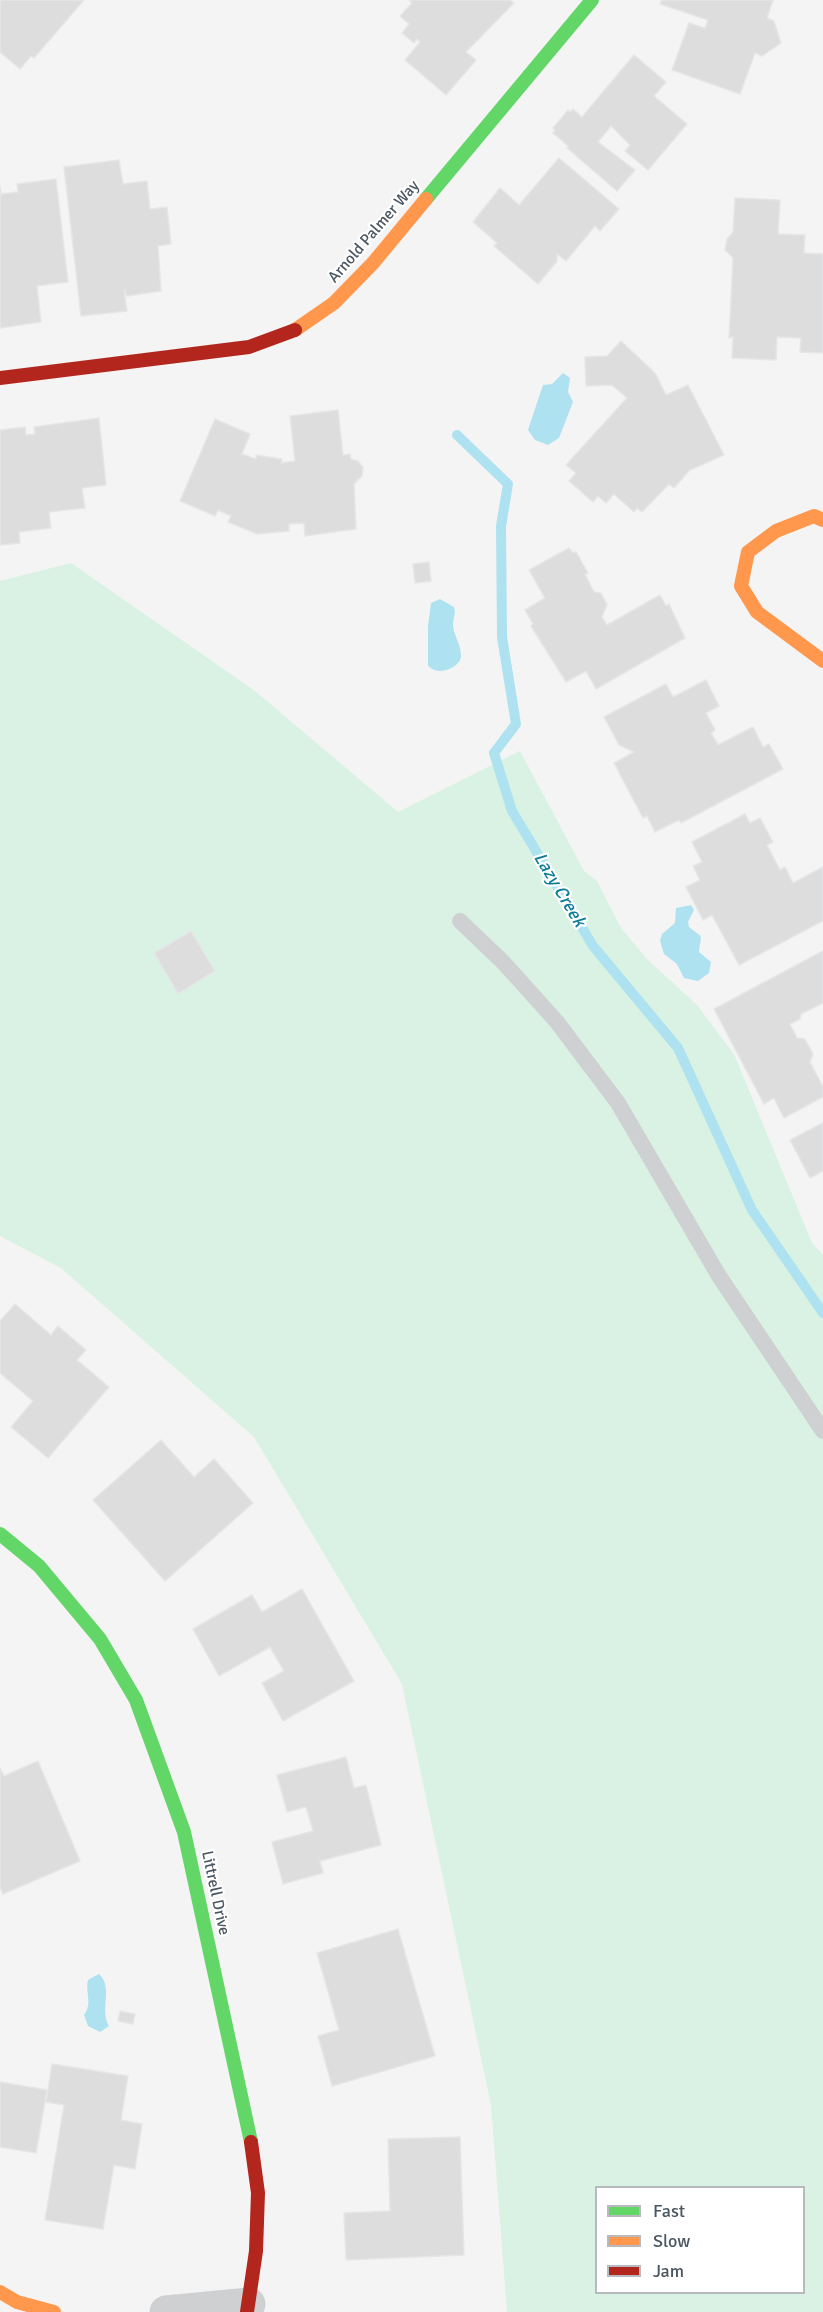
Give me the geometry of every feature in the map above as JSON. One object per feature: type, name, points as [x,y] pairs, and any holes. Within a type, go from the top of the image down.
[{"type":"street","name":"Arnold Palmer Way","points":[[0,378],[249,347],[293,331],[334,303],[373,263],[592,0]]},
{"type":"street","points":[[823,520],[814,516],[776,531],[748,552],[741,586],[757,612],[823,661]]},
{"type":"street","name":"Littrell Drive","points":[[0,1534],[39,1566],[100,1639],[136,1700],[184,1832],[250,2133],[258,2193],[256,2251],[248,2308]]},
{"type":"street","points":[[0,2292],[17,2302],[54,2312]]},
{"type":"street","points":[[166,2312],[248,2308]]},
{"type":"lane","points":[[460,921],[502,962],[557,1022],[618,1103],[719,1276],[823,1431]]},
{"type":"green space","points":[[71,563],[255,691],[398,812],[520,751],[584,871],[597,881],[621,928],[648,960],[697,1005],[734,1054],[812,1243],[823,1255],[823,2312],[507,2312],[491,2105],[402,1684],[254,1437],[61,1268],[0,1236],[0,581]]},
{"type":"water","points":[[563,373],[570,378],[568,392],[573,402],[559,438],[548,445],[535,440],[528,430],[543,385],[552,384]]},
{"type":"water","points":[[440,599],[454,607],[453,628],[461,656],[453,667],[437,671],[428,665],[428,626],[431,603]]},
{"type":"water","points":[[691,905],[694,910],[688,922],[689,927],[700,935],[699,952],[711,962],[709,973],[698,981],[684,978],[677,964],[664,954],[660,941],[662,934],[675,923],[676,908]]},
{"type":"water","points":[[99,1974],[105,1986],[105,2013],[109,2026],[100,2032],[88,2026],[84,2015],[88,2006],[88,1980]]},
{"type":"building","points":[[0,0],[84,0],[34,58],[31,56],[20,69],[0,52]]},
{"type":"building","points":[[409,0],[510,0],[514,3],[466,52],[476,60],[446,95],[405,60],[420,42],[417,39],[414,43],[402,33],[409,24],[400,16],[412,3]]},
{"type":"building","points":[[662,0],[773,0],[767,18],[774,21],[781,43],[762,56],[755,53],[740,94],[672,70],[689,23],[705,28],[708,20],[660,4]]},
{"type":"building","points":[[634,55],[666,82],[654,96],[687,124],[648,170],[625,151],[630,145],[611,126],[598,142],[635,170],[617,191],[567,148],[568,146],[553,133],[555,130],[553,128],[568,110],[570,112],[573,109],[582,117]]},
{"type":"building","points":[[559,158],[619,209],[600,231],[595,226],[566,261],[557,254],[557,261],[538,284],[494,246],[497,243],[473,222],[500,188],[519,205]]},
{"type":"building","points":[[119,160],[123,184],[147,181],[150,209],[167,207],[171,244],[158,246],[161,291],[127,296],[124,290],[127,311],[81,316],[64,167]]},
{"type":"building","points":[[56,179],[68,282],[37,286],[41,322],[0,328],[0,186],[1,194],[18,192],[17,184]]},
{"type":"building","points":[[735,198],[780,200],[778,234],[805,235],[804,253],[823,254],[823,353],[800,352],[801,338],[777,337],[776,360],[732,358],[733,337],[729,338],[733,258],[725,250],[727,239],[733,232]]},
{"type":"building","points":[[621,341],[655,373],[666,395],[688,385],[724,455],[690,470],[674,488],[669,484],[642,512],[637,508],[634,512],[614,494],[606,503],[598,496],[593,502],[569,481],[576,473],[566,465],[627,398],[612,385],[586,386],[585,357],[607,356]]},
{"type":"building","points":[[338,410],[343,455],[350,454],[351,459],[358,461],[363,467],[362,476],[354,484],[356,529],[305,536],[304,523],[289,524],[289,531],[257,534],[228,522],[231,516],[218,510],[215,516],[180,501],[215,419],[250,434],[242,454],[256,459],[256,455],[282,459],[281,463],[295,461],[290,416]]},
{"type":"building","points":[[99,418],[106,485],[82,488],[85,508],[49,512],[51,528],[19,532],[20,543],[0,545],[0,430],[25,427],[26,435],[35,434],[34,427]]},
{"type":"building","points":[[569,548],[573,553],[576,552],[588,573],[585,574],[594,592],[601,593],[607,605],[602,617],[607,625],[660,595],[666,606],[669,604],[685,638],[596,689],[586,671],[566,682],[531,626],[533,624],[525,610],[545,598],[529,570]]},
{"type":"building","points":[[429,562],[431,581],[415,583],[413,564]]},
{"type":"building","points":[[706,680],[719,706],[706,713],[715,730],[711,733],[718,745],[753,727],[763,747],[769,744],[783,769],[681,823],[679,820],[655,832],[647,816],[643,818],[614,763],[634,752],[619,745],[604,717],[666,684],[673,697]]},
{"type":"building","points":[[745,814],[750,823],[760,818],[773,842],[767,845],[780,870],[785,867],[793,883],[823,867],[823,921],[739,965],[712,915],[703,920],[686,887],[700,880],[693,866],[702,862],[692,842]]},
{"type":"building","points":[[191,931],[215,971],[178,994],[154,953]]},
{"type":"building","points":[[823,951],[823,1003],[801,1014],[800,1019],[790,1024],[797,1038],[805,1039],[813,1054],[810,1062],[823,1087],[823,1097],[784,1118],[774,1098],[764,1104],[714,1009]]},
{"type":"building","points":[[823,1123],[823,1171],[810,1178],[790,1140]]},
{"type":"building","points":[[15,1304],[51,1335],[58,1326],[86,1350],[77,1360],[109,1387],[48,1458],[11,1427],[33,1401],[0,1373],[0,1321]]},
{"type":"building","points":[[161,1440],[194,1477],[214,1459],[253,1503],[165,1581],[93,1500]]},
{"type":"building","points":[[302,1589],[354,1681],[283,1721],[262,1683],[284,1671],[270,1647],[219,1676],[193,1629],[252,1595],[262,1612]]},
{"type":"building","points":[[346,1757],[354,1788],[366,1785],[381,1845],[320,1861],[323,1873],[283,1884],[272,1842],[313,1831],[306,1807],[287,1812],[277,1775]]},
{"type":"building","points":[[38,1761],[80,1861],[3,1894],[0,1887],[0,1768],[4,1776]]},
{"type":"building","points":[[398,1929],[435,2056],[332,2086],[318,2036],[339,2030],[317,1953]]},
{"type":"building","points":[[120,2011],[135,2014],[133,2024],[118,2021]]},
{"type":"building","points":[[52,2064],[128,2076],[121,2120],[142,2124],[135,2169],[114,2165],[103,2229],[45,2220],[64,2105],[46,2102]]},
{"type":"building","points":[[0,2082],[47,2090],[36,2153],[0,2147]]},
{"type":"building","points":[[460,2137],[464,2255],[346,2260],[344,2213],[390,2211],[388,2139]]},
{"type":"waterway","name":"Lazy Creek","points":[[457,435],[508,484],[501,526],[502,637],[516,724],[494,753],[512,811],[593,946],[678,1048],[752,1210],[823,1313]]},
{"type":"traffic: fast","points":[[426,199],[592,0]]},
{"type":"traffic: fast","points":[[0,1534],[39,1566],[100,1639],[136,1700],[184,1832],[251,2142]]},
{"type":"traffic: slow","points":[[295,330],[334,303],[373,263],[426,199]]},
{"type":"traffic: slow","points":[[823,520],[814,516],[776,531],[748,552],[741,586],[757,612],[823,661]]},
{"type":"traffic: slow","points":[[0,2292],[17,2302],[54,2312]]},
{"type":"traffic: jam","points":[[0,378],[249,347],[295,330]]},
{"type":"traffic: jam","points":[[247,2312],[256,2251],[258,2193],[251,2142]]}]
